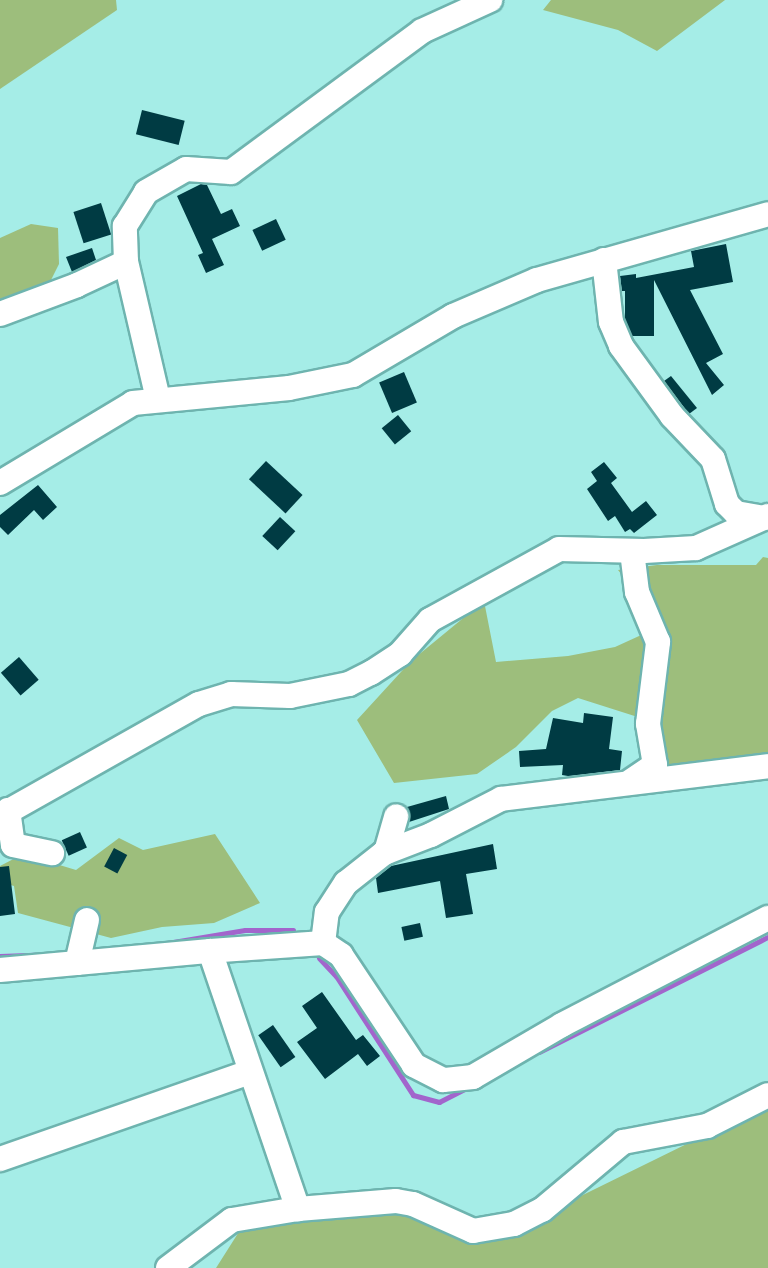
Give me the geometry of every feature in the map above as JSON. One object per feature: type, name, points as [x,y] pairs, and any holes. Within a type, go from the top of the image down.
[{"type":"street","points":[[158,399],[126,262],[125,226],[146,192],[186,169],[231,172],[422,31],[490,0]]},
{"type":"street","points":[[0,483],[133,404],[158,399],[290,388],[353,375],[453,316],[537,280],[768,214]]},
{"type":"street","points":[[604,260],[611,322],[621,346],[672,416],[713,459],[728,504],[736,513],[766,517]]},
{"type":"street","points":[[0,314],[40,301],[126,262]]},
{"type":"street","points":[[52,853],[13,845],[4,813],[199,704],[231,694],[290,696],[349,684],[400,654],[430,620],[559,549],[632,551],[696,548],[766,517]]},
{"type":"street","points":[[629,782],[655,765],[648,724],[658,642],[638,592],[632,551]]},
{"type":"street","points":[[323,943],[327,912],[346,883],[386,852],[431,835],[501,799],[768,766]]},
{"type":"street","points":[[386,852],[396,816]]},
{"type":"street","points":[[0,970],[77,957],[323,943],[341,955],[414,1065],[443,1080],[473,1077],[562,1025],[768,918]]},
{"type":"street","points":[[77,957],[87,920]]},
{"type":"street","points":[[210,951],[298,1209]]},
{"type":"street","points":[[0,1159],[250,1071]]},
{"type":"street","points":[[168,1268],[232,1221],[298,1209],[396,1201],[413,1204],[473,1231],[514,1224],[542,1210],[623,1142],[707,1126],[768,1095]]},
{"type":"green space","points":[[0,0],[116,0],[117,10],[0,89]]},
{"type":"green space","points":[[551,0],[725,0],[657,51],[618,30],[543,10]]},
{"type":"green space","points":[[31,224],[58,228],[59,264],[49,284],[0,305],[0,238]]},
{"type":"green space","points":[[763,557],[768,558],[768,758],[653,772],[644,719],[578,698],[552,711],[516,747],[477,774],[394,783],[357,720],[411,661],[484,601],[496,662],[568,656],[615,647],[661,626],[618,570],[657,565],[756,565]]},
{"type":"green space","points":[[215,834],[260,903],[214,923],[162,927],[111,938],[18,913],[14,886],[0,882],[0,866],[23,854],[76,870],[119,838],[143,850]]},
{"type":"green space","points":[[768,1104],[768,1268],[216,1268],[242,1227],[333,1213],[412,1214],[489,1241]]},
{"type":"building","points":[[142,110],[185,121],[179,145],[136,134]]},
{"type":"building","points":[[201,184],[207,185],[221,214],[232,209],[240,226],[212,239],[224,265],[206,273],[198,255],[203,253],[177,196]]},
{"type":"building","points":[[101,203],[111,234],[84,243],[73,212]]},
{"type":"building","points":[[276,219],[286,240],[262,251],[252,230]]},
{"type":"building","points":[[726,244],[733,282],[690,290],[723,354],[706,363],[724,385],[712,395],[654,280],[654,336],[632,336],[625,320],[625,291],[622,291],[620,276],[636,274],[636,278],[694,267],[691,251]]},
{"type":"building","points":[[92,248],[96,260],[72,272],[66,257]]},
{"type":"building","points":[[404,372],[417,402],[392,413],[379,383]]},
{"type":"building","points":[[671,376],[697,408],[689,414],[664,381]]},
{"type":"building","points":[[398,415],[411,431],[395,445],[382,428]]},
{"type":"building","points":[[266,461],[303,495],[286,513],[249,479]]},
{"type":"building","points":[[604,462],[617,478],[611,483],[632,512],[646,501],[657,515],[634,533],[630,529],[625,532],[615,516],[608,521],[587,489],[597,481],[591,472]]},
{"type":"building","points":[[38,485],[57,507],[43,520],[34,510],[8,535],[0,527],[0,515]]},
{"type":"building","points":[[280,517],[295,531],[278,550],[262,536]]},
{"type":"building","points":[[19,657],[39,680],[21,695],[1,673]]},
{"type":"building","points":[[584,713],[613,717],[609,749],[622,751],[620,770],[568,776],[562,775],[563,765],[520,767],[519,751],[546,749],[553,718],[583,723]]},
{"type":"building","points":[[446,796],[449,809],[409,822],[407,807]]},
{"type":"building","points":[[80,832],[87,848],[69,856],[62,840]]},
{"type":"building","points":[[493,844],[497,869],[466,874],[473,914],[446,918],[440,881],[378,893],[376,878],[391,866]]},
{"type":"building","points":[[114,848],[127,855],[117,874],[104,867]]},
{"type":"building","points":[[9,866],[15,914],[0,916],[0,867]]},
{"type":"building","points":[[420,923],[423,937],[404,941],[401,927]]},
{"type":"building","points":[[322,992],[356,1040],[363,1035],[380,1056],[367,1066],[358,1054],[325,1079],[297,1042],[317,1028],[302,1006]]},
{"type":"building","points":[[273,1025],[295,1057],[281,1067],[258,1035]]},
{"type":"waterway","points":[[167,943],[245,930],[293,930]]},
{"type":"waterway","points":[[539,1052],[768,937]]},
{"type":"waterway","points":[[0,956],[35,955]]},
{"type":"waterway","points":[[319,958],[336,976],[413,1095],[439,1102],[469,1087]]}]
